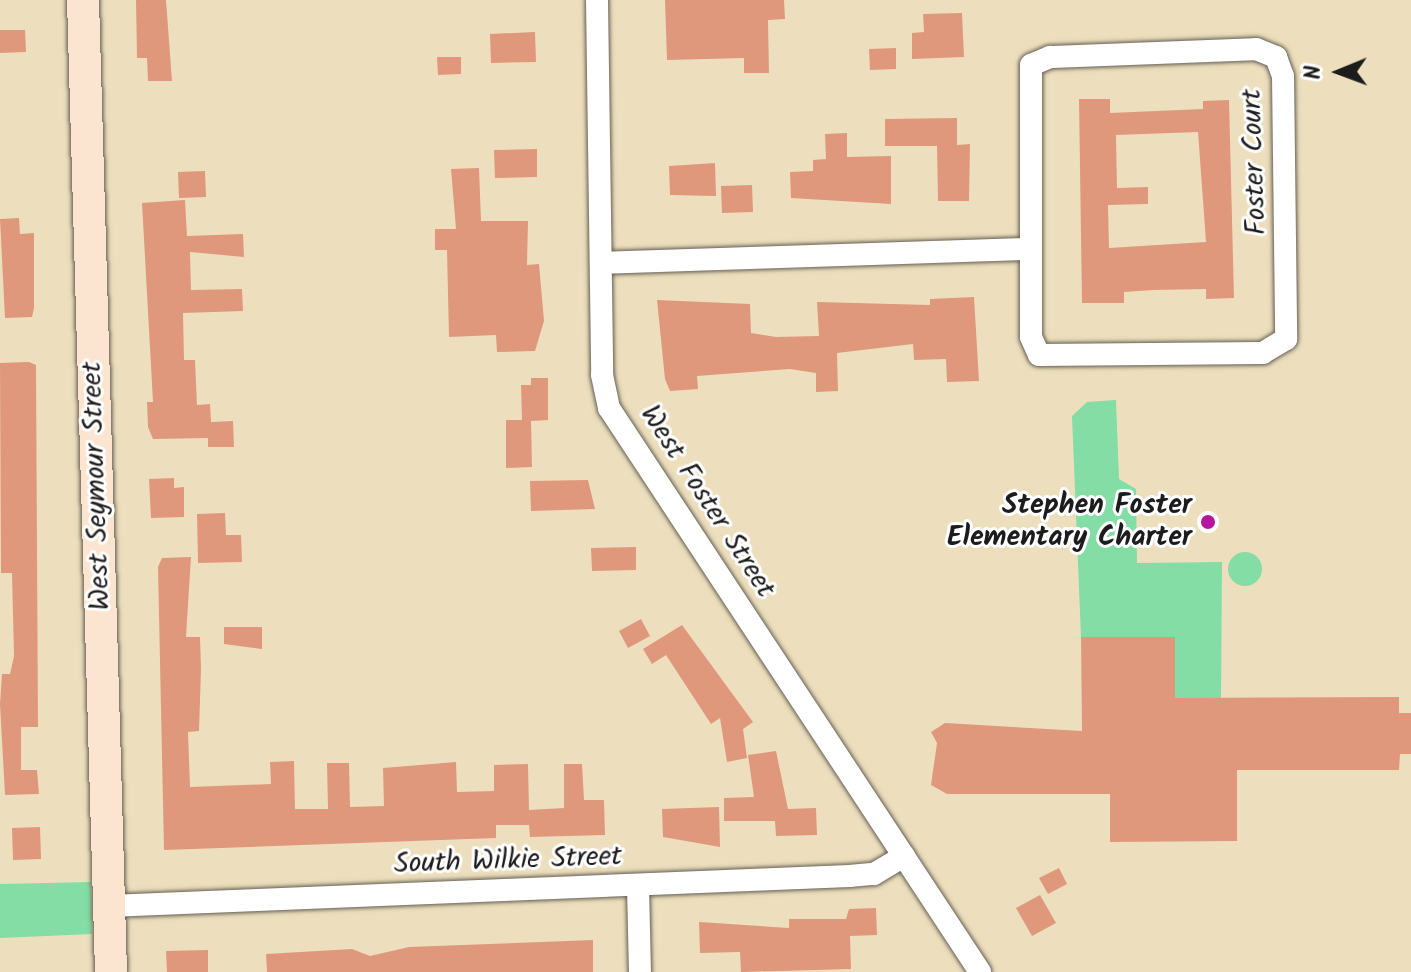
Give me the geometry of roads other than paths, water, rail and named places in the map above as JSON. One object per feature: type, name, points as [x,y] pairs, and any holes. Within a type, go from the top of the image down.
[{"type":"street","name":"West Seymour Street","points":[[83,0],[111,972]]},
{"type":"street","name":"West Foster Street","points":[[597,0],[601,263],[609,408],[980,972]]},
{"type":"street","name":"Foster Court","points":[[1256,49],[1276,57],[1283,76],[1289,328],[1281,345],[1263,353],[1047,359],[1031,337],[1029,249],[1031,65],[1050,57],[1256,49]]},
{"type":"street","points":[[601,263],[1029,249]]},
{"type":"street","name":"South Wilkie Street","points":[[109,906],[874,874],[904,856]]},
{"type":"street","points":[[638,886],[640,972]]},
{"type":"place","name":"Stephen Foster Elementary Charter","points":[[1208,522]]}]
